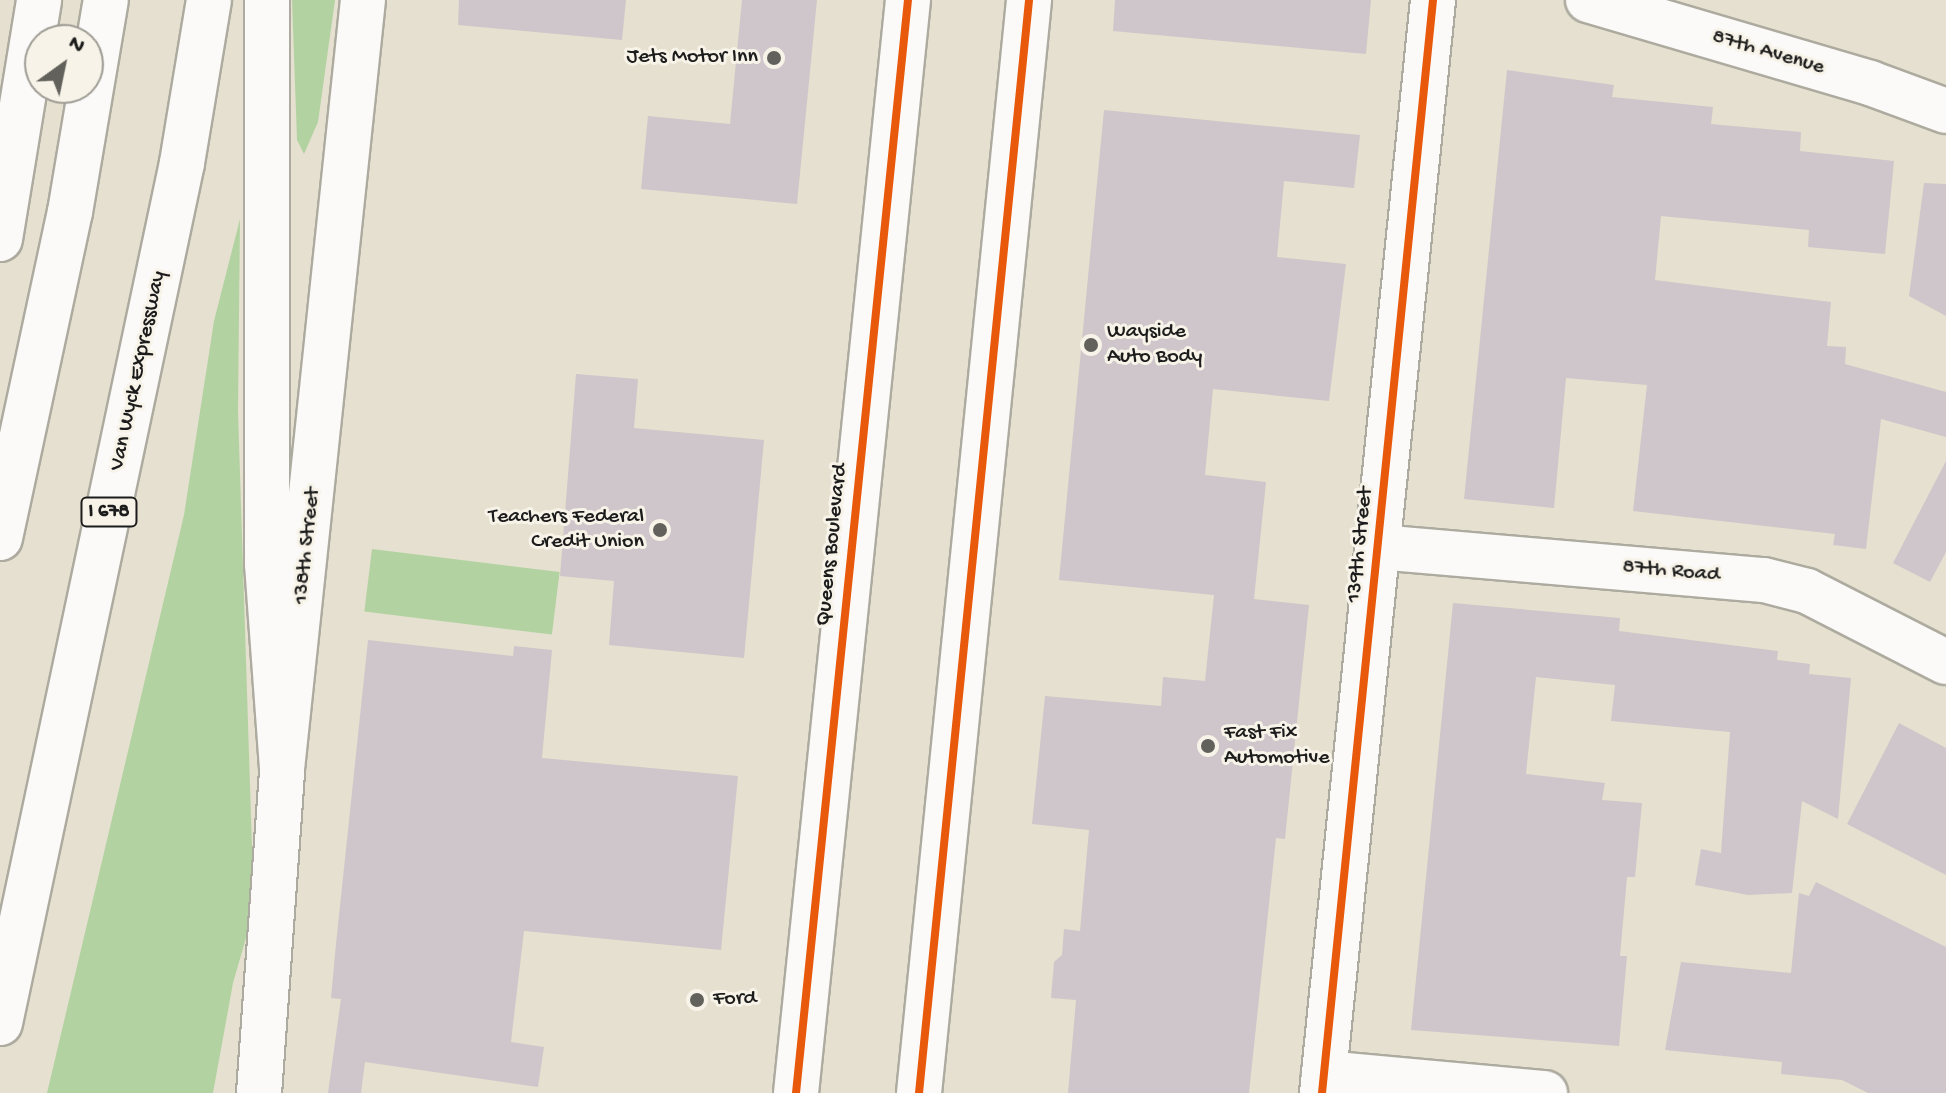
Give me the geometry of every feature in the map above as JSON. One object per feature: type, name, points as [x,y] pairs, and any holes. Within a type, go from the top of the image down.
[{"type":"main road","points":[[0,239],[39,0]]},
{"type":"main road","points":[[0,538],[70,212],[106,0]]},
{"type":"main road","name":"Van Wyck Expressway","points":[[0,1023],[182,163],[209,0]]},
{"type":"main road","points":[[267,0],[267,564],[282,769]]},
{"type":"main road","name":"138th Street","points":[[259,1093],[282,769],[363,0]]},
{"type":"main road","name":"Queens Boulevard","points":[[796,1093],[908,0]]},
{"type":"main road","points":[[919,1093],[1029,0]]},
{"type":"main road","name":"139th Street","points":[[1323,1083],[1433,0]]},
{"type":"main road","name":"87th Avenue","points":[[1588,0],[1870,83],[1946,111]]},
{"type":"main road","name":"87th Road","points":[[1378,547],[1764,580],[1807,591],[1946,662]]},
{"type":"main road","points":[[1323,1083],[1545,1093]]},
{"type":"green space","points":[[292,0],[335,0],[318,122],[304,154],[297,140]]},
{"type":"green space","points":[[240,219],[238,411],[254,910],[233,983],[213,1093],[47,1093],[184,515],[214,321]]},
{"type":"green space","points":[[372,549],[560,572],[552,635],[364,612]]},
{"type":"building","points":[[459,0],[626,0],[622,40],[458,25]]},
{"type":"building","name":"Jets Motor Inn","points":[[742,0],[817,0],[797,204],[641,189],[648,116],[730,124]]},
{"type":"building","points":[[1115,0],[1371,0],[1366,54],[1113,31]]},
{"type":"building","points":[[1507,70],[1614,85],[1612,97],[1713,107],[1711,124],[1801,132],[1800,151],[1894,161],[1885,254],[1808,247],[1809,230],[1661,216],[1655,280],[1831,302],[1827,346],[1846,347],[1845,364],[1946,392],[1946,437],[1881,419],[1866,549],[1833,545],[1835,534],[1633,511],[1647,385],[1566,378],[1554,508],[1464,499]]},
{"type":"building","points":[[1104,110],[1360,135],[1354,188],[1284,181],[1277,257],[1346,264],[1329,401],[1213,389],[1205,475],[1266,482],[1254,599],[1309,605],[1285,839],[1276,838],[1249,1093],[1068,1093],[1076,1000],[1051,998],[1054,962],[1062,955],[1064,929],[1080,931],[1089,830],[1032,824],[1045,696],[1161,706],[1163,677],[1205,681],[1214,595],[1059,580]]},
{"type":"building","points":[[1924,183],[1946,184],[1946,316],[1909,296]]},
{"type":"building","name":"Teachers Federal Credit Union","points":[[576,374],[638,379],[634,428],[764,440],[744,658],[609,645],[614,581],[560,576]]},
{"type":"building","points":[[1946,461],[1946,552],[1930,582],[1893,563]]},
{"type":"building","points":[[1453,603],[1620,618],[1619,631],[1778,651],[1777,660],[1810,664],[1809,674],[1851,678],[1838,819],[1802,801],[1792,893],[1748,895],[1695,885],[1701,849],[1721,853],[1730,732],[1611,721],[1615,685],[1536,677],[1526,774],[1605,783],[1602,800],[1642,803],[1635,877],[1627,877],[1620,956],[1627,956],[1619,1046],[1411,1030]]},
{"type":"building","points":[[368,640],[513,656],[514,646],[552,650],[542,758],[738,776],[721,950],[524,931],[511,1042],[544,1047],[538,1087],[365,1062],[361,1093],[328,1093],[341,999],[331,998]]},
{"type":"building","points":[[1899,723],[1946,748],[1946,875],[1847,824]]},
{"type":"building","points":[[1816,882],[1946,947],[1946,1093],[1868,1093],[1842,1080],[1781,1074],[1782,1062],[1665,1050],[1681,962],[1791,973],[1799,893],[1809,896]]},
{"type":"cycle path","points":[[796,1093],[908,0]]},
{"type":"cycle path","points":[[919,1093],[1029,0]]},
{"type":"cycle path","points":[[1322,1093],[1433,0]]},
{"type":"place","name":"Jets Motor Inn","points":[[774,58]]},
{"type":"place","name":"Wayside Auto Body","points":[[1091,345]]},
{"type":"place","name":"Teachers Federal Credit Union","points":[[660,530]]},
{"type":"place","name":"Fast Fix Automotive","points":[[1208,746]]},
{"type":"place","name":"Ford","points":[[697,1000]]}]
